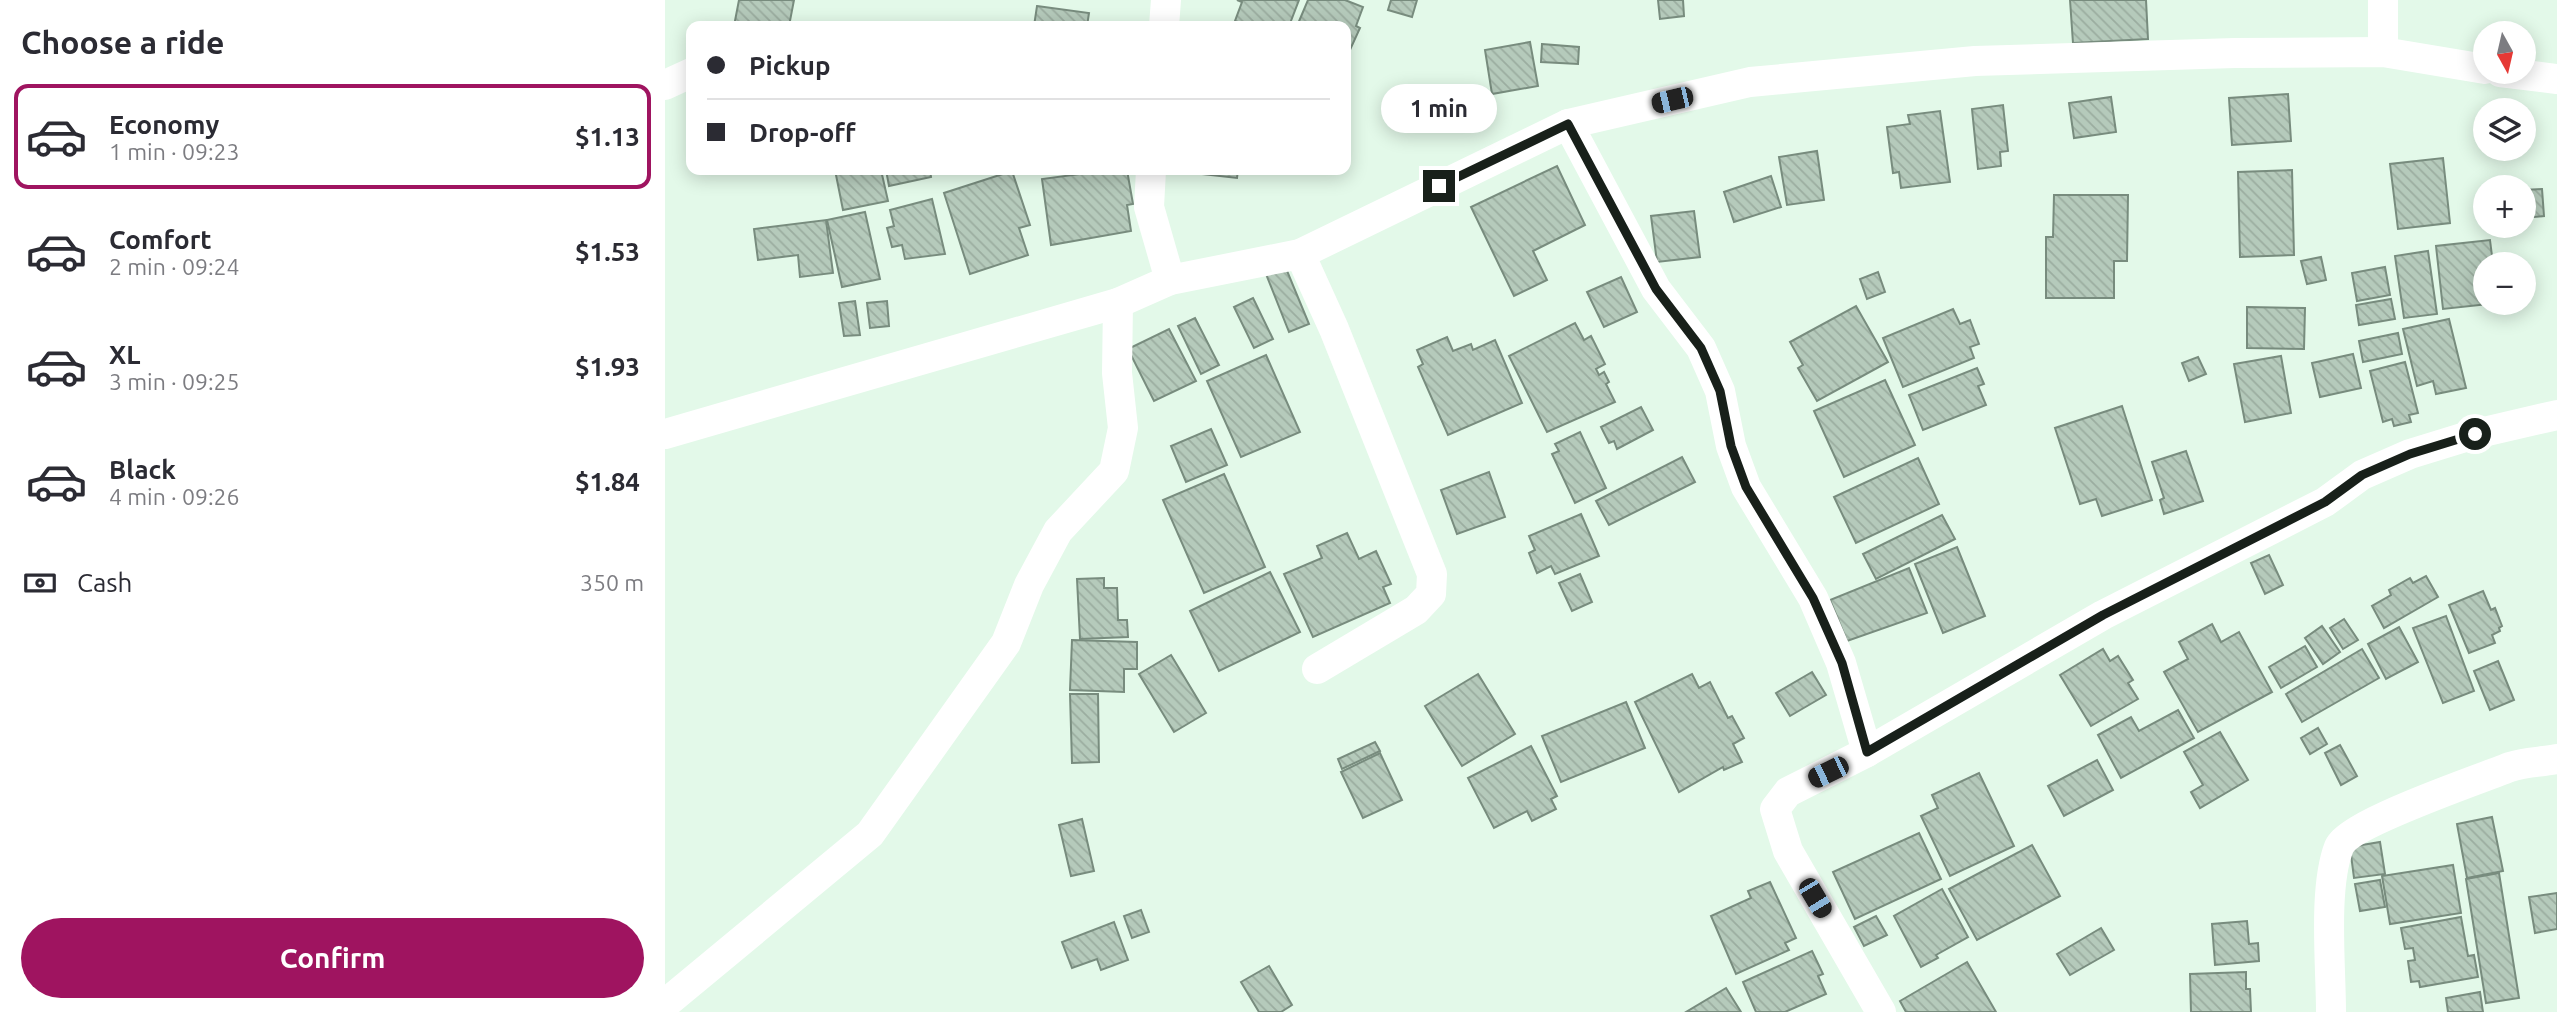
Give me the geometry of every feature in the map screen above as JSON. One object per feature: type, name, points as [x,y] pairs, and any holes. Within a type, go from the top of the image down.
[{"type":"street","points":[[1164,21],[1166,0]]},
{"type":"street","points":[[2383,0],[2383,52]]},
{"type":"street","points":[[665,435],[1118,303],[1170,280],[1300,254],[1568,124],[1750,82],[1975,61],[2383,52],[2473,67]]},
{"type":"street","points":[[665,85],[686,75]]},
{"type":"street","points":[[2536,76],[2557,79]]},
{"type":"street","points":[[1568,124],[1656,289],[1701,348],[1720,391],[1731,446],[1746,487],[1813,598],[1842,663],[1867,752]]},
{"type":"street","points":[[1151,175],[1149,207],[1170,280]]},
{"type":"street","points":[[1300,254],[1432,574],[1431,594],[1416,610],[1318,669]]},
{"type":"street","points":[[665,1004],[870,834],[1006,643],[1030,585],[1058,531],[1114,471],[1123,428],[1117,373],[1118,303]]},
{"type":"street","points":[[1881,1012],[1788,852],[1778,827],[1775,809],[1788,792],[1867,752],[2103,615],[2325,502],[2362,475],[2410,454],[2475,434],[2557,415]]},
{"type":"street","points":[[2331,1012],[2332,880],[2340,844],[2356,830],[2422,801],[2509,767],[2557,759]]},
{"type":"building","points":[[739,0],[794,0],[790,21],[735,21]]},
{"type":"building","points":[[1237,0],[1299,0],[1291,21],[1235,21],[1242,2]]},
{"type":"building","points":[[1308,0],[1345,0],[1363,7],[1356,26],[1360,28],[1351,48],[1351,21],[1299,21]]},
{"type":"building","points":[[1391,0],[1417,0],[1412,17],[1388,10]]},
{"type":"building","points":[[1658,0],[1683,0],[1684,16],[1660,19]]},
{"type":"building","points":[[2070,0],[2146,0],[2148,39],[2073,43]]},
{"type":"building","points":[[1037,6],[1089,13],[1088,21],[1035,21]]},
{"type":"building","points":[[1530,42],[1538,86],[1492,94],[1485,50]]},
{"type":"building","points":[[1542,44],[1579,47],[1578,64],[1541,62]]},
{"type":"building","points":[[2288,94],[2291,141],[2232,145],[2229,98]]},
{"type":"building","points":[[2111,97],[2116,132],[2074,138],[2069,103]]},
{"type":"building","points":[[2003,105],[2008,151],[2000,152],[2001,166],[1978,169],[1972,109]]},
{"type":"building","points":[[1940,111],[1950,182],[1901,188],[1899,172],[1893,173],[1887,127],[1910,124],[1908,115]]},
{"type":"building","points":[[1817,151],[1824,200],[1787,205],[1779,157]]},
{"type":"building","points":[[2443,158],[2450,223],[2398,229],[2390,164]]},
{"type":"building","points":[[1557,166],[1585,225],[1533,251],[1547,280],[1514,296],[1471,207]]},
{"type":"building","points":[[2292,170],[2294,255],[2240,257],[2238,172]]},
{"type":"building","points":[[836,175],[882,175],[888,201],[843,210]]},
{"type":"building","points":[[887,175],[931,175],[931,177],[889,186]]},
{"type":"building","points":[[1000,175],[1013,175],[1030,225],[1019,228],[1028,255],[970,274],[944,193]]},
{"type":"building","points":[[1072,175],[1128,175],[1133,204],[1127,205],[1131,231],[1051,245],[1042,179]]},
{"type":"building","points":[[1210,175],[1237,175],[1237,178]]},
{"type":"building","points":[[1771,176],[1781,207],[1734,222],[1724,192]]},
{"type":"building","points":[[2536,189],[2542,189],[2544,216],[2536,217]]},
{"type":"building","points":[[2054,195],[2128,195],[2127,261],[2114,261],[2114,298],[2046,298],[2046,237],[2053,237]]},
{"type":"building","points":[[932,199],[945,254],[905,259],[902,245],[892,247],[887,228],[894,226],[890,210]]},
{"type":"building","points":[[1694,211],[1700,257],[1657,262],[1651,216]]},
{"type":"building","points":[[865,212],[880,279],[842,287],[827,220]]},
{"type":"building","points":[[826,220],[833,273],[800,277],[798,255],[758,260],[754,229]]},
{"type":"building","points":[[2490,240],[2492,252],[2473,252],[2473,306],[2443,309],[2436,246]]},
{"type":"building","points":[[2428,251],[2437,314],[2404,318],[2395,256]]},
{"type":"building","points":[[2321,257],[2326,280],[2307,284],[2301,261]]},
{"type":"building","points":[[1285,266],[1309,324],[1289,332],[1266,274]]},
{"type":"building","points":[[2385,267],[2390,295],[2357,301],[2352,273]]},
{"type":"building","points":[[1878,272],[1885,292],[1867,299],[1860,279]]},
{"type":"building","points":[[1621,277],[1637,312],[1604,327],[1587,292]]},
{"type":"building","points":[[1253,298],[1273,339],[1254,348],[1234,307]]},
{"type":"building","points":[[2391,299],[2395,319],[2359,325],[2356,305]]},
{"type":"building","points":[[855,301],[860,335],[844,336],[839,303]]},
{"type":"building","points":[[887,301],[889,326],[870,328],[867,303]]},
{"type":"building","points":[[1856,306],[1888,362],[1817,401],[1798,368],[1803,365],[1790,342]]},
{"type":"building","points":[[2247,307],[2305,308],[2304,349],[2247,348]]},
{"type":"building","points":[[1953,309],[1960,324],[1970,320],[1979,344],[1970,347],[1974,358],[1903,387],[1883,338]]},
{"type":"building","points":[[1195,318],[1219,365],[1201,374],[1178,326]]},
{"type":"building","points":[[2449,319],[2466,388],[2436,394],[2433,381],[2417,386],[2403,329]]},
{"type":"building","points":[[1575,323],[1584,340],[1591,336],[1605,364],[1596,369],[1599,375],[1604,372],[1609,382],[1606,384],[1615,402],[1547,432],[1509,356]]},
{"type":"building","points":[[1169,329],[1196,381],[1154,401],[1128,349]]},
{"type":"building","points":[[2398,333],[2402,354],[2363,362],[2359,341]]},
{"type":"building","points":[[1447,337],[1453,351],[1471,344],[1473,350],[1495,340],[1522,403],[1448,435],[1418,367],[1423,364],[1417,350]]},
{"type":"building","points":[[2353,354],[2361,388],[2320,397],[2312,363]]},
{"type":"building","points":[[1266,355],[1300,432],[1241,457],[1207,381]]},
{"type":"building","points":[[2281,356],[2291,413],[2245,422],[2234,364]]},
{"type":"building","points":[[2198,357],[2206,374],[2189,381],[2182,363]]},
{"type":"building","points":[[2405,362],[2418,413],[2409,415],[2411,422],[2394,426],[2392,419],[2383,422],[2370,371]]},
{"type":"building","points":[[1977,368],[1984,384],[1978,386],[1986,405],[1923,430],[1909,395]]},
{"type":"building","points":[[1885,380],[1915,445],[1844,477],[1814,411]]},
{"type":"building","points":[[2122,406],[2152,500],[2102,516],[2096,499],[2080,504],[2055,428]]},
{"type":"building","points":[[1641,407],[1653,430],[1617,449],[1614,441],[1609,443],[1601,427]]},
{"type":"building","points":[[1211,429],[1227,465],[1186,482],[1171,446]]},
{"type":"building","points":[[1580,432],[1606,488],[1575,503],[1552,454],[1559,451],[1555,444]]},
{"type":"building","points":[[2186,451],[2203,501],[2164,514],[2160,500],[2164,498],[2152,462]]},
{"type":"building","points":[[1682,457],[1695,482],[1609,525],[1596,501]]},
{"type":"building","points":[[1918,458],[1939,504],[1856,543],[1834,497]]},
{"type":"building","points":[[1489,472],[1505,517],[1457,534],[1441,490]]},
{"type":"building","points":[[1224,474],[1265,567],[1204,593],[1163,500]]},
{"type":"building","points":[[1581,514],[1599,556],[1555,574],[1551,566],[1537,573],[1529,553],[1535,550],[1529,536]]},
{"type":"building","points":[[1942,515],[1955,539],[1876,579],[1863,554]]},
{"type":"building","points":[[1347,533],[1359,559],[1376,551],[1391,584],[1383,587],[1390,603],[1313,637],[1284,574],[1322,558],[1317,546]]},
{"type":"building","points":[[1957,547],[1985,616],[1943,633],[1915,564]]},
{"type":"building","points":[[2269,555],[2283,585],[2265,594],[2251,563]]},
{"type":"building","points":[[1909,568],[1927,613],[1847,641],[1830,600]]},
{"type":"building","points":[[1270,572],[1300,632],[1219,671],[1190,611]]},
{"type":"building","points":[[1580,574],[1592,602],[1572,611],[1559,583]]},
{"type":"building","points":[[2426,576],[2438,597],[2384,628],[2372,606],[2391,595],[2389,590],[2410,578],[2413,583]]},
{"type":"building","points":[[1104,578],[1104,588],[1117,588],[1118,620],[1127,620],[1128,637],[1080,639],[1077,579]]},
{"type":"building","points":[[2483,591],[2491,610],[2495,608],[2502,626],[2500,631],[2492,635],[2495,643],[2469,653],[2449,605]]},
{"type":"building","points":[[2446,616],[2474,691],[2443,703],[2413,628]]},
{"type":"building","points":[[2344,619],[2358,640],[2343,649],[2330,628]]},
{"type":"building","points":[[2212,624],[2221,642],[2239,632],[2272,692],[2198,732],[2164,672],[2188,659],[2179,642]]},
{"type":"building","points":[[2322,626],[2340,652],[2323,664],[2305,638]]},
{"type":"building","points":[[2399,627],[2418,662],[2386,679],[2368,644]]},
{"type":"building","points":[[1072,640],[1137,642],[1137,669],[1124,669],[1124,692],[1070,690]]},
{"type":"building","points":[[2305,646],[2317,667],[2281,688],[2269,667]]},
{"type":"building","points":[[2103,649],[2110,661],[2118,656],[2133,680],[2128,683],[2138,699],[2091,726],[2060,675]]},
{"type":"building","points":[[2362,649],[2379,678],[2302,722],[2286,694]]},
{"type":"building","points":[[1171,655],[1206,713],[1174,732],[1139,674]]},
{"type":"building","points":[[2498,661],[2514,700],[2490,710],[2474,671]]},
{"type":"building","points":[[1812,672],[1826,695],[1790,716],[1776,693]]},
{"type":"building","points":[[1478,674],[1515,734],[1462,766],[1425,706]]},
{"type":"building","points":[[1692,674],[1699,688],[1710,682],[1728,718],[1732,716],[1744,738],[1733,744],[1742,762],[1724,770],[1723,767],[1679,792],[1635,702]]},
{"type":"building","points":[[1070,694],[1098,694],[1099,762],[1072,763]]},
{"type":"building","points":[[1626,702],[1645,748],[1561,782],[1542,736]]},
{"type":"building","points":[[2178,710],[2194,738],[2121,778],[2098,735],[2131,717],[2139,731]]},
{"type":"building","points":[[2318,728],[2327,744],[2310,754],[2301,738]]},
{"type":"building","points":[[2220,732],[2248,780],[2200,808],[2191,792],[2203,785],[2184,752]]},
{"type":"building","points":[[1375,742],[1380,751],[1342,769],[1338,759]]},
{"type":"building","points":[[2340,745],[2357,776],[2341,785],[2325,753]]},
{"type":"building","points":[[1531,746],[1557,796],[1551,799],[1556,809],[1532,821],[1527,811],[1494,828],[1468,778]]},
{"type":"building","points":[[1380,753],[1402,800],[1363,818],[1341,772]]},
{"type":"building","points":[[2097,760],[2113,790],[2064,816],[2048,786]]},
{"type":"building","points":[[1979,773],[2014,846],[1950,876],[1921,816],[1938,808],[1932,795]]},
{"type":"building","points":[[2492,817],[2503,871],[2467,878],[2457,824]]},
{"type":"building","points":[[1082,819],[1094,871],[1071,876],[1059,825]]},
{"type":"building","points":[[1919,833],[1941,879],[1855,919],[1833,872]]},
{"type":"building","points":[[2380,842],[2385,874],[2354,878],[2350,847]]},
{"type":"building","points":[[2032,845],[2060,896],[1977,940],[1949,889]]},
{"type":"building","points":[[2453,865],[2461,913],[2390,924],[2382,876]]},
{"type":"building","points":[[2499,873],[2519,998],[2486,1003],[2466,879]]},
{"type":"building","points":[[2380,880],[2385,907],[2360,911],[2355,884]]},
{"type":"building","points":[[1770,882],[1796,938],[1785,943],[1789,950],[1736,974],[1711,916],[1751,898],[1748,891]]},
{"type":"building","points":[[1942,889],[1968,937],[1921,967],[1894,916]]},
{"type":"building","points":[[2557,893],[2557,929],[2535,933],[2529,897]]},
{"type":"building","points":[[1141,910],[1149,932],[1132,938],[1124,916]]},
{"type":"building","points":[[1876,916],[1887,935],[1864,946],[1854,927]]},
{"type":"building","points":[[2461,917],[2468,956],[2474,955],[2478,977],[2420,987],[2419,981],[2411,982],[2408,961],[2415,960],[2413,948],[2405,949],[2401,928]]},
{"type":"building","points":[[2247,921],[2249,944],[2258,943],[2259,961],[2215,965],[2212,924]]},
{"type":"building","points":[[1114,922],[1128,960],[1101,970],[1097,959],[1072,968],[1062,942]]},
{"type":"building","points":[[2101,928],[2114,950],[2070,975],[2057,954]]},
{"type":"building","points":[[1812,951],[1823,974],[1818,976],[1826,994],[1785,1012],[1756,1012],[1743,982]]},
{"type":"building","points":[[1967,962],[1996,1012],[1906,1012],[1900,1001]]},
{"type":"building","points":[[1269,966],[1292,1005],[1281,1012],[1259,1012],[1241,982]]},
{"type":"building","points":[[2246,972],[2246,989],[2250,989],[2251,1012],[2191,1012],[2190,974]]},
{"type":"building","points":[[1726,988],[1741,1012],[1686,1012]]},
{"type":"building","points":[[2480,992],[2483,1012],[2448,1012],[2446,998]]},
{"type":"route","points":[[1439,186],[1568,124],[1656,289],[1701,348],[1720,391],[1731,446],[1746,487],[1813,598],[1842,663],[1867,752],[2103,615],[2325,502],[2362,475],[2410,454],[2475,434]]}]
